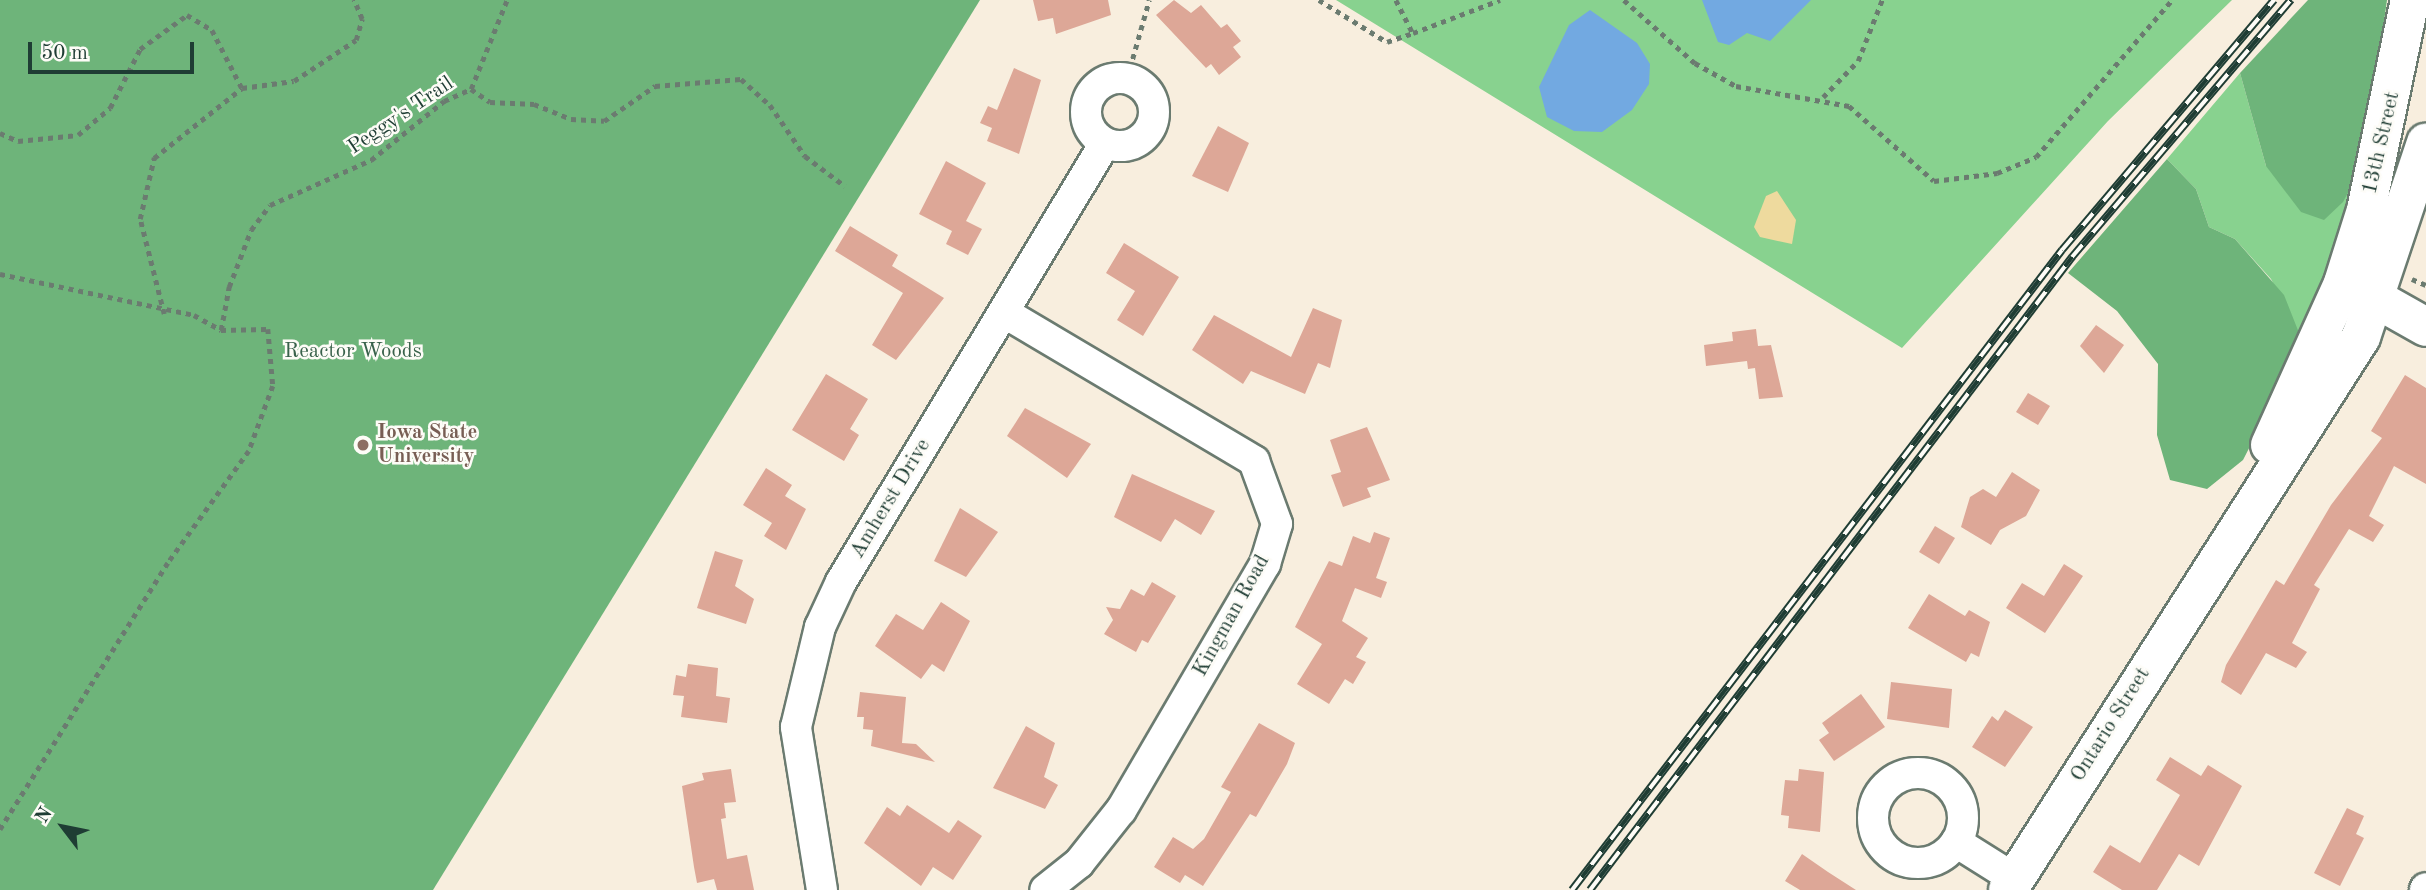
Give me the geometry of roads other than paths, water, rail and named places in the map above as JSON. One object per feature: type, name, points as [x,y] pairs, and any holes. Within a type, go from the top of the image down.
[{"type":"main road","name":"13th Street","points":[[2343,283],[2386,139],[2410,0]]},
{"type":"main road","name":"13th Street","points":[[2378,298],[2426,143]]},
{"type":"main road","points":[[2343,283],[2378,298],[2426,327]]},
{"type":"main road","name":"Ontario Street","points":[[2214,561],[2343,283]]},
{"type":"main road","name":"Ontario Street","points":[[2011,884],[2214,561],[2327,396],[2378,298]]},
{"type":"street","points":[[1127,78],[1147,90],[1153,123],[1128,146],[1105,143],[1086,118],[1089,96],[1105,81],[1127,78]]},
{"type":"street","name":"Amherst Drive","points":[[822,890],[800,770],[796,727],[803,681],[841,582],[1105,143]]},
{"type":"street","name":"Kingman Road","points":[[1005,313],[1254,461],[1276,524],[1265,564],[1121,810],[1079,863],[1045,890]]},
{"type":"street","points":[[1956,842],[2011,884]]},
{"type":"water","points":[[1702,0],[1811,0],[1770,41],[1747,33],[1729,45],[1718,42]]},
{"type":"water","points":[[1590,10],[1637,43],[1650,64],[1649,84],[1632,110],[1602,132],[1574,131],[1547,117],[1539,87],[1569,25]]},
{"type":"railway","points":[[1572,890],[2062,250],[2274,0]]},
{"type":"railway","points":[[1590,890],[2072,257],[2291,0]]},
{"type":"place","name":"Iowa State University","points":[[363,445]]},
{"type":"park label","name":"Reactor Woods","points":[[353,352]]}]
